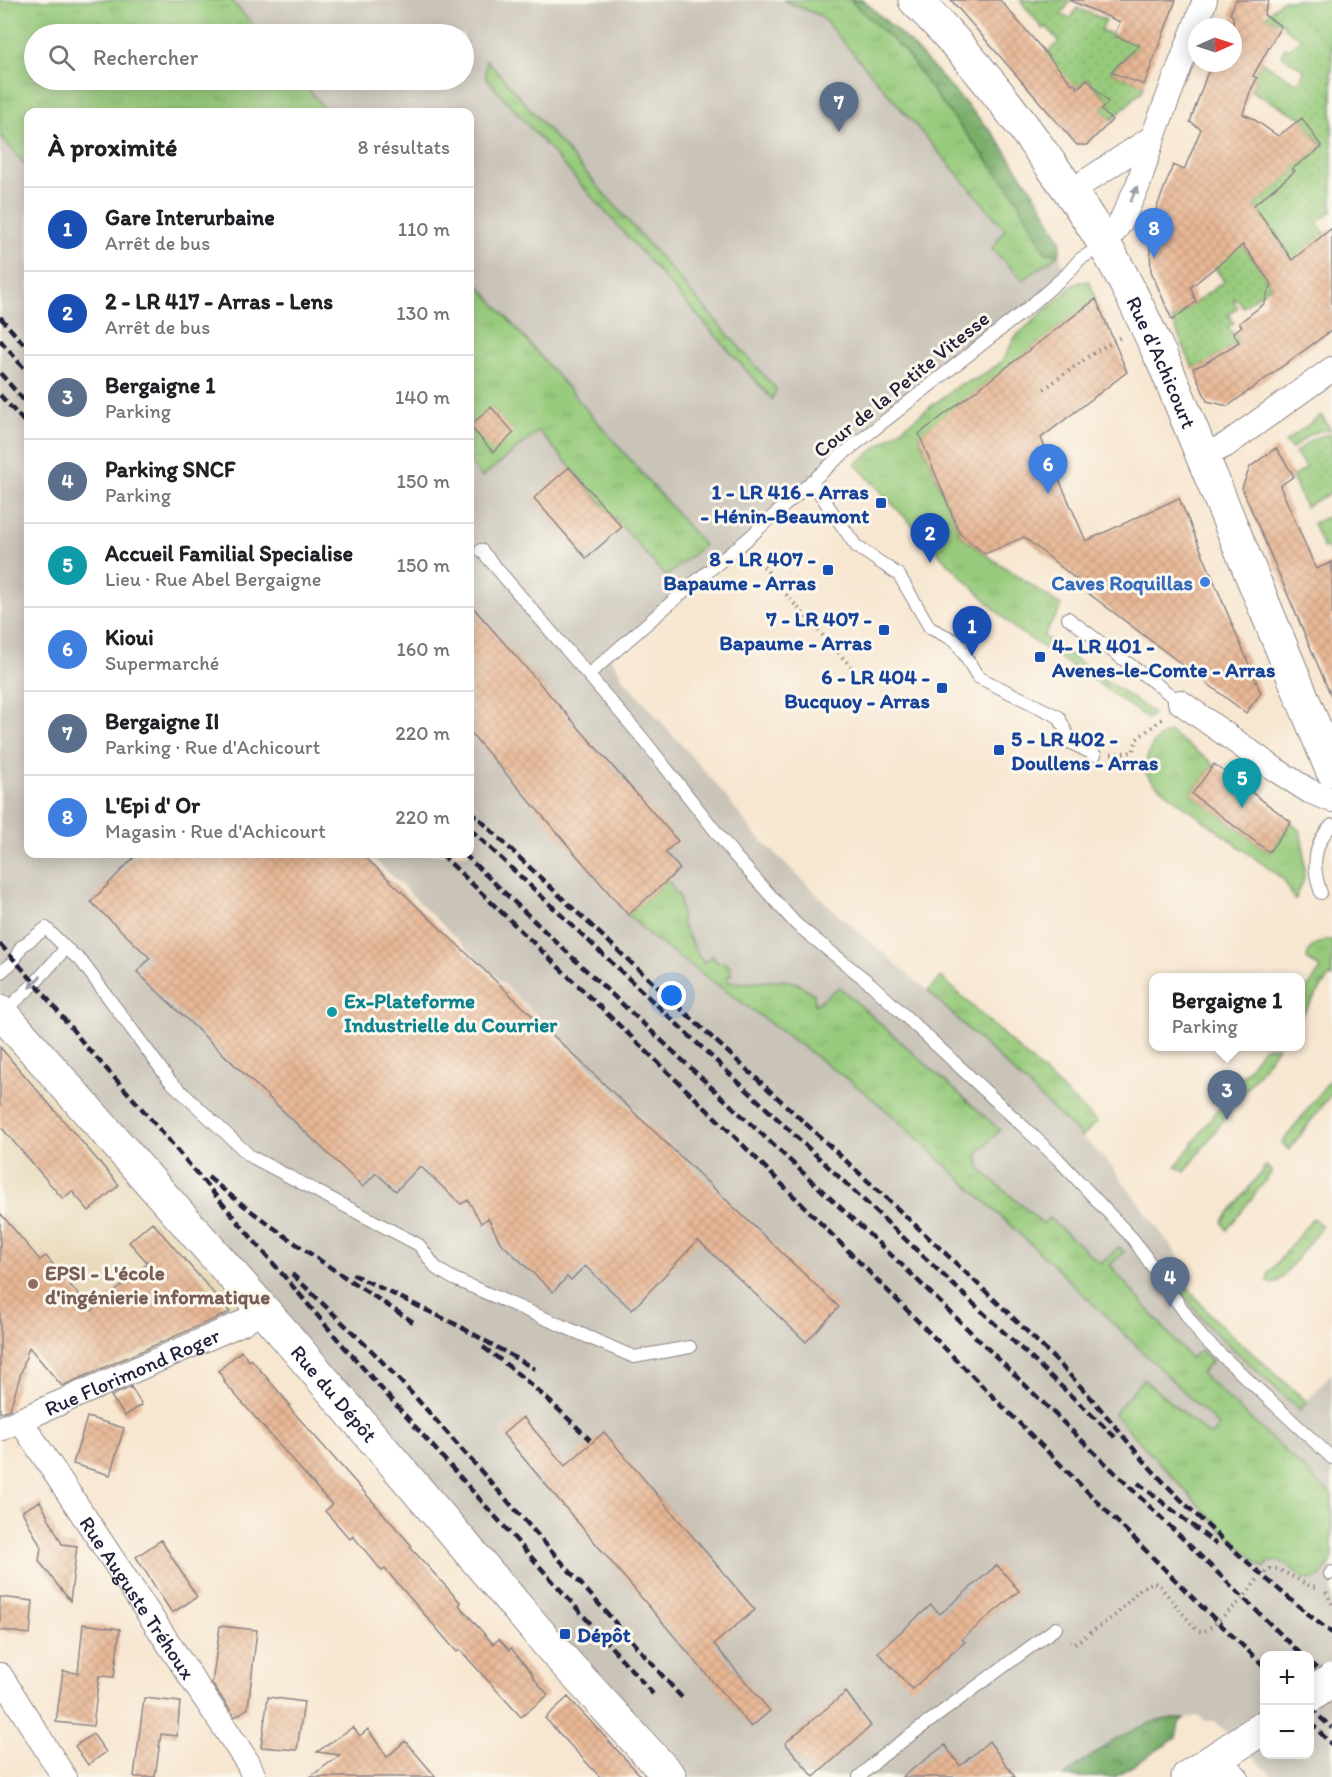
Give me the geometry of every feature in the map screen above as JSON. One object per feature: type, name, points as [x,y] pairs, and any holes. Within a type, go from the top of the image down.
[{"type":"main road","name":"Rue d'Achicourt","points":[[915,0],[947,31],[1006,103],[1105,244],[1167,370],[1332,770]]},
{"type":"main road","name":"Rue du Dépôt","points":[[1,1012],[103,1126],[160,1195],[664,1775]]},
{"type":"main road","points":[[1314,1693],[1332,1680]]},
{"type":"main road","points":[[1188,1777],[1239,1752]]},
{"type":"street","points":[[1105,244],[1129,206],[1138,185],[1153,137],[1205,0]]},
{"type":"street","points":[[1070,192],[1153,137]]},
{"type":"street","points":[[1202,457],[1226,445],[1332,369]]},
{"type":"street","points":[[1180,702],[1276,770],[1309,791],[1332,800]]},
{"type":"street","name":"Rue Florimond Roger","points":[[7,1420],[242,1323],[261,1310]]},
{"type":"street","name":"Rue Auguste Tréhoux","points":[[7,1420],[248,1763],[254,1777]]},
{"type":"street","points":[[0,1675],[64,1777]]},
{"type":"lane","name":"Cour de la Petite Vitesse","points":[[588,675],[812,481],[907,402],[1029,307],[1067,274],[1080,259],[1105,244]]},
{"type":"lane","points":[[812,481],[856,546],[899,575],[930,628],[956,641],[978,677],[1059,717],[1071,743],[1095,755]]},
{"type":"lane","points":[[481,550],[644,740],[735,856],[796,924],[872,985],[1058,1159],[1133,1239],[1202,1337],[1332,1458]]},
{"type":"lane","points":[[1068,618],[1180,702]]},
{"type":"lane","points":[[1321,893],[1314,860],[1323,834],[1332,825]]},
{"type":"lane","points":[[0,973],[14,961],[21,947],[46,928],[82,962],[170,1081],[250,1156],[419,1245],[437,1269],[454,1280],[634,1357],[690,1347]]},
{"type":"lane","points":[[1,1012],[35,983],[66,948]]},
{"type":"lane","points":[[859,1777],[881,1757],[1056,1628]]},
{"type":"path","points":[[1044,389],[1092,354],[1145,322]]},
{"type":"path","points":[[744,542],[790,599],[853,669]]},
{"type":"path","points":[[1095,755],[1133,752],[1137,739],[1155,726],[1180,702]]},
{"type":"path","points":[[1056,1628],[1074,1644],[1117,1614],[1140,1590],[1153,1581],[1159,1585],[1198,1632],[1203,1632],[1215,1624],[1269,1569],[1278,1569],[1310,1586],[1318,1587]]},
{"type":"shaded area","points":[[0,0],[850,0],[1046,253],[1059,254],[1067,274],[938,378],[611,657],[622,677],[715,783],[754,833],[835,912],[928,991],[1109,1163],[1194,1277],[1187,1284],[1188,1288],[1215,1320],[1307,1401],[1332,1373],[1332,1777],[1274,1777],[1215,1721],[1204,1721],[1196,1716],[1162,1720],[1111,1742],[1063,1777],[670,1777],[0,1011]]},
{"type":"shaded area","points":[[0,1011],[261,1310],[86,1392],[6,1298],[0,1302]]},
{"type":"green space","points":[[0,0],[231,0],[252,24],[24,24],[24,90],[309,90],[324,108],[24,108],[24,163],[0,135]]},
{"type":"green space","points":[[783,0],[863,0],[912,45],[995,136],[1041,204],[1061,241],[1059,254],[1023,280],[992,249],[1005,229],[821,16]]},
{"type":"green space","points":[[850,0],[863,0],[912,45],[995,136],[1041,204],[1061,241],[1059,254],[1046,253],[1014,194],[934,93],[905,52]]},
{"type":"green space","points":[[1020,0],[1071,0],[1061,15],[1070,18],[1077,8],[1106,20],[1101,30],[1139,45],[1111,72],[1144,85],[1142,91],[1112,120],[1101,110],[1109,101],[1087,79],[1078,88],[1073,83],[1070,86],[1045,54],[1059,42],[1047,27],[1043,29]]},
{"type":"green space","points":[[1283,0],[1332,0],[1332,71],[1329,74],[1332,76],[1332,211],[1317,222],[1325,234],[1301,274],[1254,205],[1294,171],[1292,169],[1322,146],[1302,118],[1251,91],[1257,79],[1253,76],[1261,61],[1294,82],[1301,79],[1304,70],[1281,55],[1285,47],[1289,49],[1302,39],[1283,27],[1285,24],[1264,17]]},
{"type":"green space","points":[[486,59],[776,389],[772,399],[486,78]]},
{"type":"green space","points":[[1229,226],[1272,285],[1243,307],[1237,299],[1233,301],[1238,307],[1228,314],[1234,323],[1228,327],[1239,341],[1211,360],[1212,362],[1193,368],[1172,320],[1224,281],[1202,249]]},
{"type":"green space","points":[[474,280],[704,545],[666,577],[539,431],[482,477],[474,468]]},
{"type":"green space","points":[[1089,281],[1096,299],[919,435],[960,534],[985,554],[1062,606],[1043,636],[1153,713],[1148,719],[1015,629],[942,557],[855,464],[959,385],[976,379],[998,365],[1015,337],[1074,285]]},
{"type":"green space","points":[[1321,415],[1331,430],[1314,433],[1292,449],[1285,442]]},
{"type":"green space","points":[[1332,434],[1332,492],[1305,507],[1292,477],[1307,468],[1295,453],[1308,442]]},
{"type":"green space","points":[[1332,515],[1332,558],[1328,547],[1323,548],[1313,523]]},
{"type":"green space","points":[[1170,732],[1214,764],[1192,794],[1269,852],[1291,822],[1300,831],[1304,850],[1304,879],[1295,900],[1283,879],[1169,795],[1145,772],[1147,759],[1154,742]]},
{"type":"green space","points":[[667,880],[679,896],[682,925],[703,963],[713,955],[716,962],[723,962],[730,966],[731,974],[727,982],[784,980],[797,983],[814,994],[815,1005],[839,987],[1000,1130],[977,1154],[981,1170],[1043,1224],[1049,1218],[1101,1264],[1119,1247],[1124,1252],[1110,1265],[1190,1358],[1201,1350],[1212,1361],[1201,1373],[1332,1495],[1332,1561],[1320,1577],[1313,1580],[1306,1579],[1278,1561],[1269,1562],[1264,1568],[1227,1535],[1114,1414],[1143,1379],[1210,1436],[1219,1426],[1052,1264],[862,1090],[650,936],[628,915]]},
{"type":"green space","points":[[1332,940],[1332,978],[1329,977],[1305,1010],[1305,991],[1321,969],[1307,959],[1307,955],[1313,946]]},
{"type":"green space","points":[[941,977],[1097,1122],[1082,1137],[928,991]]},
{"type":"green space","points":[[1261,1051],[1275,1051],[1185,1172],[1176,1166]]},
{"type":"green space","points":[[1332,1077],[1332,1093],[1289,1150],[1282,1143]]},
{"type":"green space","points":[[1266,1166],[1272,1172],[1227,1230],[1222,1222]]},
{"type":"green space","points":[[1313,1218],[1322,1226],[1282,1278],[1273,1284],[1267,1282],[1268,1274]]},
{"type":"green space","points":[[1187,1284],[1215,1320],[1307,1402],[1300,1410],[1207,1325],[1180,1290]]},
{"type":"green space","points":[[1164,1719],[1185,1719],[1179,1723],[1176,1738],[1115,1777],[1063,1777],[1109,1744],[1134,1730]]},
{"type":"building","points":[[951,0],[1000,0],[1072,84],[1078,88],[1087,79],[1108,102],[1101,110],[1112,120],[1087,145],[1077,145]]},
{"type":"building","points":[[1069,0],[1176,0],[1144,85],[1111,72],[1139,45],[1114,36],[1120,22]]},
{"type":"building","points":[[1236,0],[1269,0],[1264,15],[1281,26],[1253,76],[1257,78],[1243,114],[1278,136],[1302,118],[1322,147],[1292,169],[1295,171],[1254,205],[1292,260],[1332,228],[1332,330],[1228,406],[1207,401],[1193,368],[1204,364],[1239,342],[1233,333],[1242,326],[1239,323],[1265,303],[1272,285],[1243,245],[1191,287],[1196,302],[1172,320],[1151,271],[1149,228],[1173,165],[1184,170],[1201,129],[1190,122],[1207,74],[1208,72],[1242,72],[1242,18],[1233,18],[1230,14]]},
{"type":"building","points":[[1096,299],[1127,372],[1041,438],[1086,541],[1179,498],[1261,693],[1246,713],[1075,583],[1077,580],[1024,537],[985,554],[960,534],[919,434]]},
{"type":"building","points":[[491,407],[514,433],[493,452],[474,431],[474,422]]},
{"type":"building","points":[[1276,448],[1294,476],[1280,486],[1316,569],[1332,562],[1332,698],[1242,488],[1250,467]]},
{"type":"building","points":[[569,467],[622,527],[586,558],[534,498]]},
{"type":"building","points":[[474,609],[678,841],[665,852],[680,869],[628,915],[474,737]]},
{"type":"building","points":[[1214,764],[1291,822],[1269,852],[1192,794]]},
{"type":"building","points":[[133,858],[366,858],[839,1307],[806,1342],[698,1240],[632,1310],[585,1266],[571,1280],[567,1277],[553,1292],[500,1242],[488,1218],[481,1223],[468,1200],[461,1204],[420,1166],[396,1191],[376,1173],[363,1187],[137,972],[150,958],[91,902]]},
{"type":"building","points":[[0,1047],[119,1185],[89,1211],[72,1191],[63,1199],[0,1126]]},
{"type":"building","points":[[0,1213],[40,1260],[46,1256],[92,1311],[148,1263],[129,1242],[152,1222],[230,1312],[62,1386],[29,1347],[10,1409],[0,1413]]},
{"type":"building","points":[[241,1351],[249,1361],[251,1359],[290,1405],[288,1406],[412,1546],[410,1547],[461,1603],[459,1605],[493,1644],[499,1639],[509,1650],[511,1648],[548,1695],[521,1717],[460,1650],[457,1652],[385,1569],[382,1571],[353,1536],[350,1539],[325,1511],[332,1505],[224,1382],[225,1380],[218,1371]]},
{"type":"building","points":[[131,1387],[142,1405],[125,1416],[111,1396]]},
{"type":"building","points":[[87,1417],[124,1428],[110,1475],[73,1464]]},
{"type":"building","points":[[523,1417],[565,1466],[604,1432],[755,1610],[714,1644],[770,1711],[751,1727],[503,1434]]},
{"type":"building","points":[[40,1501],[62,1544],[77,1546],[70,1601],[39,1561],[41,1547],[22,1511]]},
{"type":"building","points":[[161,1540],[197,1597],[172,1613],[136,1557]]},
{"type":"building","points":[[997,1565],[1019,1591],[962,1639],[965,1642],[912,1689],[878,1652],[931,1605],[940,1614]]},
{"type":"building","points":[[0,1597],[33,1601],[30,1634],[0,1630]]},
{"type":"building","points":[[83,1624],[120,1629],[114,1677],[99,1676],[93,1726],[56,1722],[63,1671],[78,1673]]},
{"type":"building","points":[[220,1626],[257,1630],[248,1708],[235,1717],[212,1684]]},
{"type":"building","points":[[846,1692],[871,1726],[814,1777],[785,1743]]},
{"type":"building","points":[[268,1697],[304,1702],[297,1750],[261,1747]]},
{"type":"building","points":[[568,1697],[642,1777],[600,1777],[545,1718]]},
{"type":"building","points":[[144,1698],[180,1702],[177,1736],[161,1734],[155,1777],[134,1777]]},
{"type":"building","points":[[353,1727],[360,1736],[368,1729],[387,1757],[405,1741],[436,1777],[310,1777],[340,1755],[317,1752]]},
{"type":"building","points":[[93,1734],[106,1752],[88,1765],[75,1746]]},
{"type":"building","points":[[989,1741],[1015,1777],[902,1777],[945,1745],[960,1766]]},
{"type":"railway","points":[[0,317],[24,344]]},
{"type":"railway","points":[[0,340],[24,368]]},
{"type":"railway","points":[[0,373],[24,400]]},
{"type":"railway","points":[[0,395],[24,422]]},
{"type":"railway","points":[[474,814],[1002,1307],[1081,1387],[1172,1491],[1231,1547],[1313,1618]]},
{"type":"railway","points":[[474,833],[1116,1438]]},
{"type":"railway","points":[[445,858],[724,1126],[1198,1603],[1260,1662]]},
{"type":"railway","points":[[468,858],[904,1267],[1298,1651]]},
{"type":"railway","points":[[0,944],[340,1342],[653,1694]]},
{"type":"railway","points":[[208,1177],[283,1234],[413,1322]]},
{"type":"railway","points":[[292,1274],[374,1353],[417,1399],[684,1700]]},
{"type":"railway","points":[[352,1274],[459,1326],[535,1369]]},
{"type":"railway","points":[[483,1347],[538,1391],[590,1440]]},
{"type":"railway","points":[[1138,1483],[1216,1544]]},
{"type":"railway","points":[[1306,1613],[1332,1633]]},
{"type":"railway","points":[[1314,1666],[1332,1684]]},
{"type":"railway","points":[[1314,1677],[1332,1697]]},
{"type":"railway","points":[[1314,1712],[1332,1728]]},
{"type":"railway","points":[[1314,1726],[1332,1745]]},
{"type":"place","name":"Bergaigne II","points":[[839,132]]},
{"type":"place","name":"L'Epi d' Or","points":[[1154,258]]},
{"type":"place","name":"Kioui","points":[[1048,494]]},
{"type":"place","name":"1 - LR 416 - Arras - Hénin-Beaumont","points":[[881,503]]},
{"type":"place","name":"2 - LR 417 - Arras - Lens","points":[[930,563]]},
{"type":"place","name":"8 - LR 407 - Bapaume - Arras","points":[[828,570]]},
{"type":"place","name":"Caves Roquillas","points":[[1205,582]]},
{"type":"place","name":"7 - LR 407 - Bapaume - Arras","points":[[884,630]]},
{"type":"place","name":"Gare Interurbaine","points":[[972,656]]},
{"type":"place","name":"4- LR 401 - Avenes-le-Comte - Arras","points":[[1040,657]]},
{"type":"place","name":"6 - LR 404 - Bucquoy - Arras","points":[[942,688]]},
{"type":"place","name":"5 - LR 402 - Doullens - Arras","points":[[999,750]]},
{"type":"place","name":"Accueil Familial Specialise","points":[[1242,808]]},
{"type":"place","name":"Ex-Plateforme Industrielle du Courrier","points":[[332,1012]]},
{"type":"place","name":"Bergaigne 1","points":[[1227,1120]]},
{"type":"place","name":"EPSI - L'école d'ingénierie informatique","points":[[33,1284]]},
{"type":"place","name":"Parking SNCF","points":[[1170,1307]]},
{"type":"place","name":"Dépôt","points":[[565,1634]]}]
